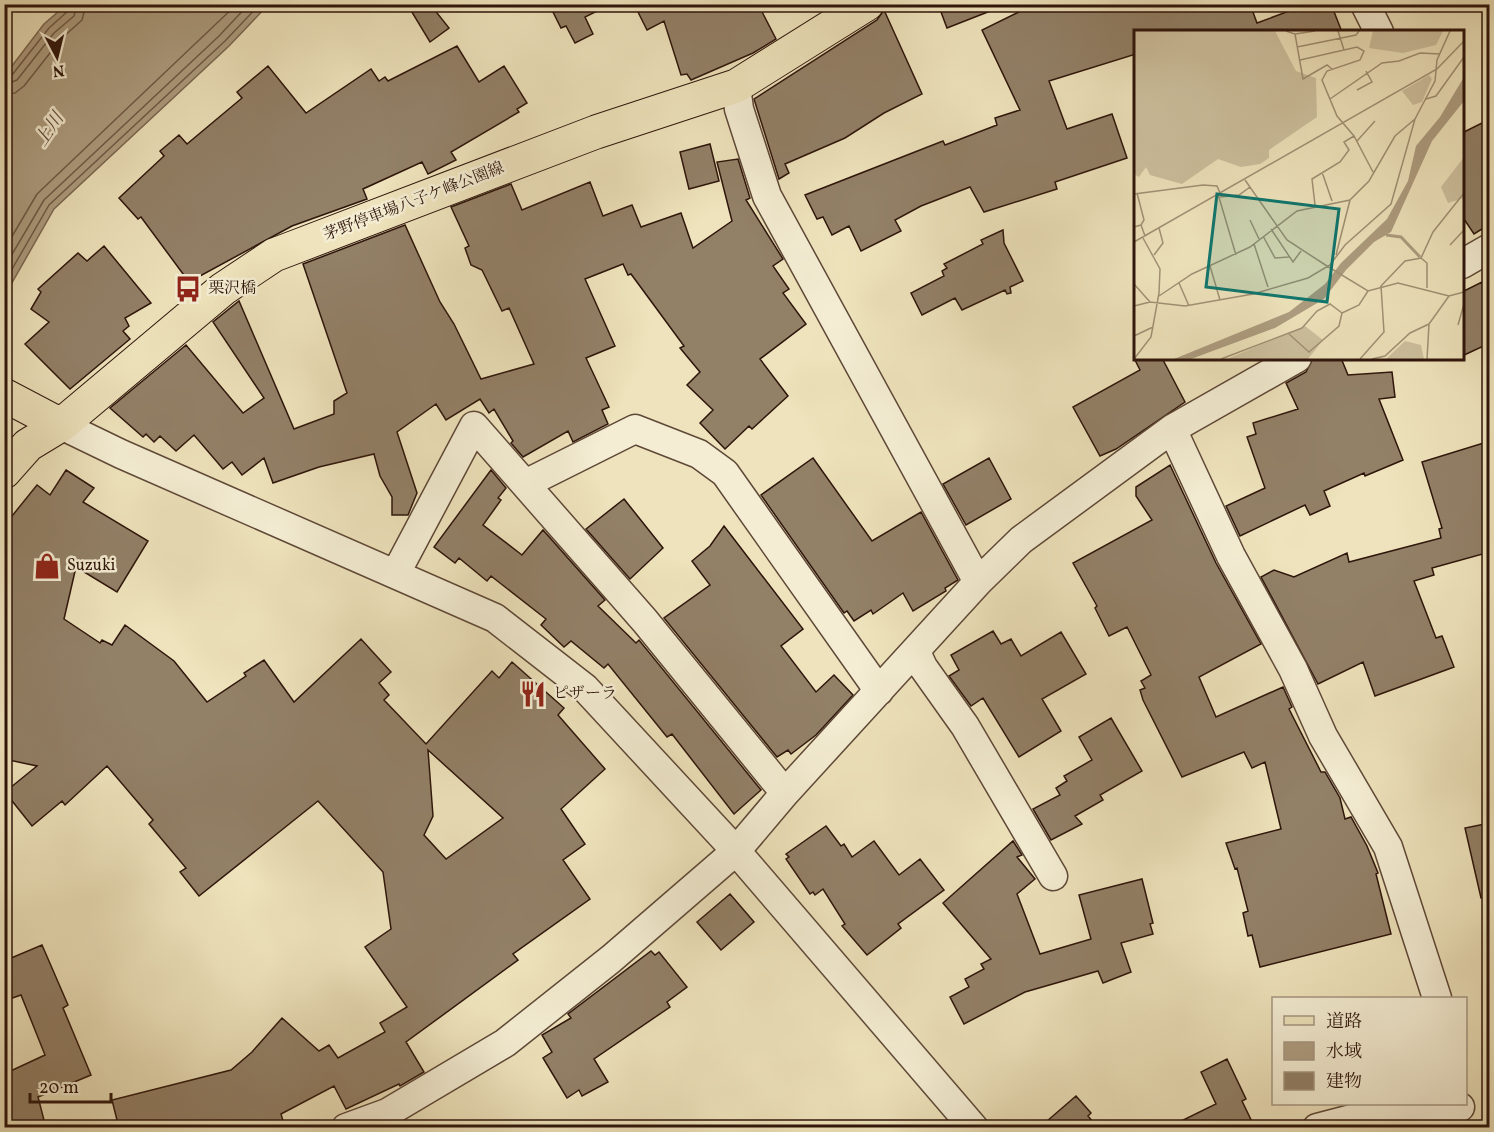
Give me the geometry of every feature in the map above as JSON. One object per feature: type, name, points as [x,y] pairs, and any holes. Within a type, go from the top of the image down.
[{"type":"main road","name":"茅野停車場八子ケ峰公園線","points":[[4,472],[28,445],[61,425],[223,289],[274,255],[596,132],[736,86],[867,4]]},
{"type":"main road","points":[[5,395],[61,425]]},
{"type":"street","points":[[1365,4],[1378,30]]},
{"type":"street","points":[[736,86],[739,109],[766,196],[978,582]]},
{"type":"street","points":[[346,1128],[387,1113],[505,1043],[682,899],[736,851],[785,793],[978,582],[1020,540],[1172,429],[1293,360]]},
{"type":"street","points":[[61,425],[121,454],[495,618],[585,688],[736,851],[974,1128]]},
{"type":"street","points":[[396,573],[474,426],[645,621],[785,793]]},
{"type":"street","points":[[525,484],[635,429],[699,454],[725,473],[879,691]]},
{"type":"street","points":[[1172,429],[1231,556],[1293,669],[1323,736],[1388,846],[1436,997]]},
{"type":"street","points":[[916,652],[923,667],[964,726],[1053,876]]},
{"type":"street","points":[[1317,1128],[1359,1118],[1464,1113]]},
{"type":"water","name":"上川","points":[[66,5],[268,5],[229,46],[54,209],[5,295],[5,75],[44,24]]},
{"type":"building","points":[[407,4],[430,4],[449,28],[430,42]]},
{"type":"building","points":[[549,4],[611,4],[585,17],[593,34],[575,43],[566,26],[561,28]]},
{"type":"building","points":[[634,4],[758,4],[776,39],[753,53],[691,80],[687,74],[681,75],[664,21],[647,30]]},
{"type":"building","points":[[938,4],[1002,4],[1003,6],[947,28]]},
{"type":"building","points":[[1035,4],[1250,4],[1257,23],[1292,10],[1294,4],[1331,4],[1341,30],[1134,30],[1134,55],[1049,81],[1067,129],[1112,114],[1127,158],[1055,182],[1057,189],[984,212],[970,187],[921,206],[895,220],[901,231],[861,251],[849,226],[832,235],[823,217],[817,219],[805,195],[943,141],[945,145],[997,125],[995,118],[1020,110],[982,30]]},
{"type":"building","points":[[884,10],[922,94],[884,113],[845,138],[785,164],[789,173],[779,179],[754,99],[877,20]]},
{"type":"building","points":[[457,46],[479,82],[504,66],[527,103],[517,109],[519,112],[451,152],[456,160],[428,174],[422,162],[363,189],[367,199],[292,226],[189,282],[141,217],[138,219],[119,198],[164,156],[160,151],[179,135],[187,144],[242,98],[237,92],[268,66],[306,113],[371,69],[379,81],[385,77],[388,81]]},
{"type":"building","points":[[1490,119],[1490,224],[1474,234],[1464,219],[1464,132]]},
{"type":"building","points":[[710,144],[719,181],[689,189],[680,152]]},
{"type":"building","points":[[738,159],[750,198],[746,200],[783,259],[773,266],[789,289],[783,293],[806,324],[760,359],[788,396],[752,429],[749,426],[725,449],[700,423],[713,410],[687,385],[700,372],[680,348],[684,346],[631,274],[628,275],[623,264],[585,279],[615,346],[586,358],[609,407],[602,410],[608,424],[573,442],[568,431],[523,457],[511,443],[513,441],[494,409],[489,413],[480,399],[446,420],[436,404],[397,432],[417,493],[408,515],[392,515],[392,497],[380,476],[374,454],[319,467],[273,483],[264,458],[242,475],[232,462],[223,469],[194,435],[176,451],[160,436],[154,442],[146,434],[143,437],[110,408],[186,345],[243,413],[264,398],[213,322],[239,301],[294,429],[334,414],[334,401],[347,393],[303,264],[405,225],[440,302],[454,324],[481,379],[534,364],[509,308],[502,311],[482,270],[471,265],[465,248],[469,246],[451,207],[511,184],[522,210],[590,182],[603,216],[632,205],[641,227],[681,213],[693,248],[732,221],[717,162]]},
{"type":"building","points":[[1003,230],[1004,243],[1023,281],[1010,287],[1011,293],[1007,294],[1005,290],[962,310],[955,298],[922,315],[911,293],[944,276],[942,271],[947,268],[944,264],[983,244],[981,240]]},
{"type":"building","points":[[104,246],[151,303],[125,318],[129,326],[123,331],[130,339],[70,389],[25,344],[49,322],[31,309],[41,292],[38,289],[78,253],[87,261]]},
{"type":"building","points":[[1482,282],[1490,298],[1490,343],[1464,355],[1464,291]]},
{"type":"building","points":[[1135,360],[1163,360],[1185,402],[1116,449],[1100,456],[1073,407],[1140,370]]},
{"type":"building","points":[[1312,360],[1342,360],[1348,375],[1392,372],[1395,397],[1379,399],[1403,460],[1365,476],[1364,473],[1324,491],[1330,506],[1310,515],[1305,505],[1240,536],[1226,506],[1265,488],[1247,437],[1256,434],[1253,423],[1298,409],[1286,383],[1306,372]]},
{"type":"building","points":[[1490,441],[1490,552],[1432,568],[1434,575],[1414,581],[1436,638],[1442,636],[1454,667],[1375,696],[1363,662],[1318,684],[1261,577],[1274,570],[1294,577],[1347,553],[1349,562],[1441,538],[1439,529],[1442,528],[1422,462]]},
{"type":"building","points":[[813,458],[872,541],[921,512],[958,580],[945,588],[946,591],[913,611],[903,593],[873,614],[871,610],[854,621],[847,611],[844,613],[761,495]]},
{"type":"building","points":[[989,458],[1011,499],[966,525],[943,484]]},
{"type":"building","points":[[1170,465],[1216,563],[1261,644],[1199,677],[1216,717],[1283,687],[1292,707],[1289,709],[1321,772],[1325,772],[1340,798],[1345,819],[1351,817],[1367,846],[1378,873],[1376,874],[1391,934],[1260,967],[1252,935],[1248,936],[1243,913],[1248,911],[1237,868],[1235,869],[1226,843],[1281,829],[1265,762],[1252,768],[1244,752],[1182,777],[1143,700],[1140,690],[1145,688],[1141,681],[1151,675],[1127,627],[1109,636],[1095,608],[1097,606],[1073,563],[1152,520],[1136,496],[1136,487]]},
{"type":"building","points":[[66,470],[94,488],[83,502],[148,541],[117,592],[76,567],[64,619],[100,643],[102,640],[112,645],[125,625],[174,661],[207,702],[246,676],[244,673],[264,660],[294,702],[361,639],[391,672],[379,683],[389,695],[384,700],[426,744],[492,671],[499,678],[512,662],[564,708],[558,715],[605,769],[561,809],[585,844],[563,860],[590,899],[513,954],[518,960],[406,1042],[424,1072],[400,1086],[399,1084],[346,1109],[334,1086],[281,1114],[285,1128],[119,1128],[112,1100],[231,1070],[252,1052],[282,1018],[319,1051],[329,1045],[338,1058],[385,1032],[380,1023],[407,1007],[365,947],[391,929],[383,872],[318,801],[199,896],[180,872],[186,868],[149,824],[153,820],[107,766],[65,805],[62,801],[32,826],[5,792],[37,766],[4,759],[4,526],[37,485],[50,495]],"holes":[[[428,750],[503,818],[446,859],[424,835],[433,816]]]},
{"type":"building","points":[[491,470],[506,488],[498,498],[501,500],[483,525],[522,555],[543,530],[605,600],[598,606],[636,643],[639,640],[761,790],[734,814],[672,734],[667,737],[608,664],[604,668],[571,641],[564,647],[541,625],[546,619],[491,576],[487,581],[459,558],[455,563],[434,547]]},
{"type":"building","points":[[624,499],[663,548],[630,579],[586,529]]},
{"type":"building","points":[[724,526],[803,629],[781,646],[816,692],[834,675],[853,695],[816,735],[791,754],[788,750],[777,757],[664,618],[710,585],[692,561],[710,546]]},
{"type":"building","points":[[993,631],[1001,644],[1011,639],[1021,656],[1061,632],[1086,674],[1042,699],[1061,731],[1019,757],[983,698],[971,706],[949,676],[959,670],[951,655]]},
{"type":"building","points":[[1111,718],[1142,771],[1100,795],[1103,800],[1075,816],[1082,824],[1051,840],[1033,809],[1060,795],[1056,788],[1067,781],[1064,776],[1092,760],[1079,737]]},
{"type":"building","points":[[1490,823],[1490,897],[1481,898],[1465,828]]},
{"type":"building","points":[[826,826],[841,846],[844,844],[852,857],[874,841],[899,875],[920,859],[944,890],[898,924],[901,928],[867,955],[842,926],[845,924],[823,889],[815,895],[813,892],[810,894],[786,859],[789,857],[786,854]]},
{"type":"building","points":[[1013,841],[1022,855],[1017,857],[1035,879],[1017,894],[1040,954],[1091,939],[1079,895],[1142,879],[1153,923],[1150,924],[1153,934],[1121,943],[1131,972],[1103,983],[1098,971],[1025,992],[964,1024],[950,997],[969,987],[965,979],[984,969],[981,964],[991,959],[943,903]]},
{"type":"building","points":[[730,894],[754,922],[721,950],[697,922]]},
{"type":"building","points":[[42,945],[68,1005],[63,1008],[91,1075],[38,1097],[46,1128],[4,1128],[4,1074],[45,1055],[21,995],[4,1001],[4,961]]},
{"type":"building","points":[[651,951],[655,955],[659,952],[687,987],[667,1002],[670,1007],[594,1059],[608,1082],[582,1096],[579,1090],[567,1098],[543,1058],[552,1052],[542,1035],[571,1018],[568,1014]]},
{"type":"building","points":[[1227,1059],[1246,1099],[1242,1101],[1255,1128],[1167,1128],[1216,1104],[1201,1072]]},
{"type":"building","points":[[1076,1096],[1091,1113],[1088,1116],[1098,1128],[1039,1128]]},
{"type":"place","name":"栗沢橋","points":[[188,289]]},
{"type":"place","name":"Suzuki","points":[[47,566]]},
{"type":"place","name":"ピザーラ","points":[[533,694]]}]
